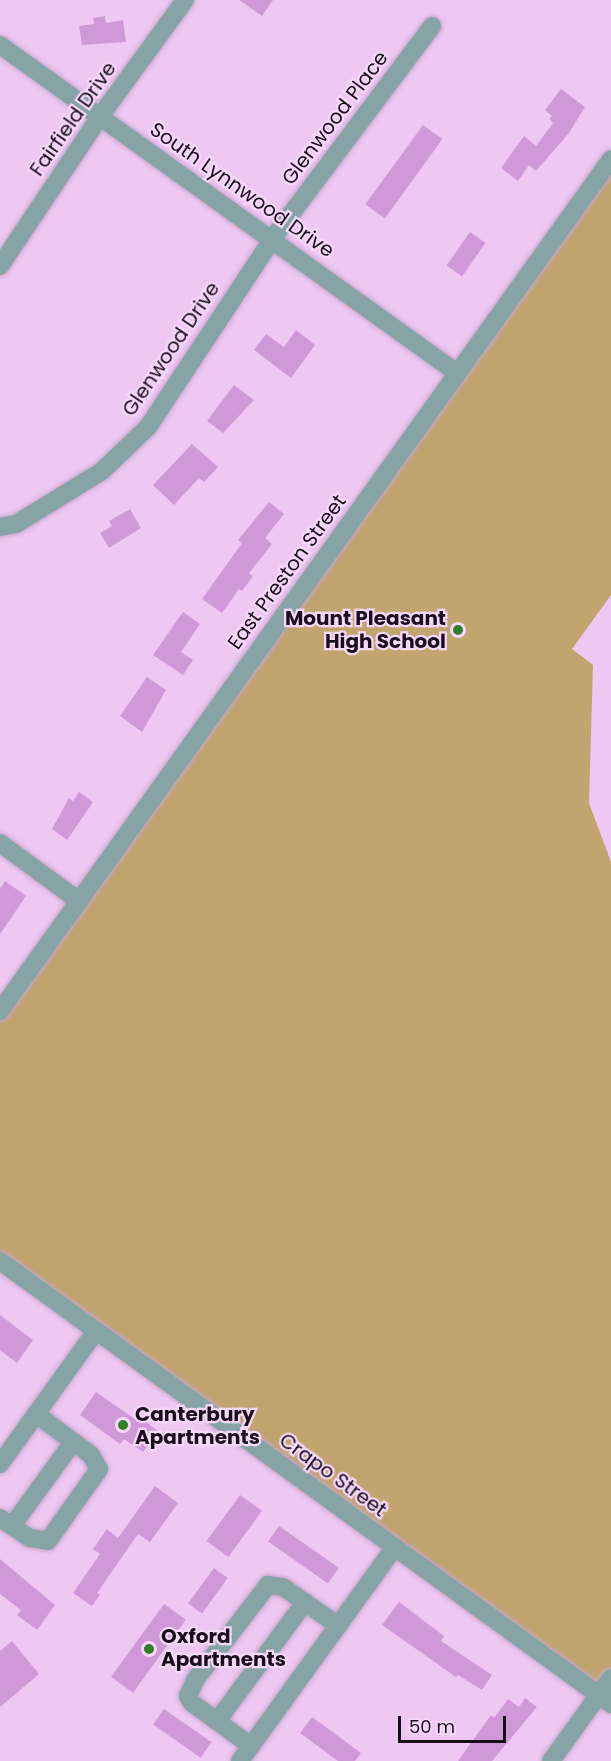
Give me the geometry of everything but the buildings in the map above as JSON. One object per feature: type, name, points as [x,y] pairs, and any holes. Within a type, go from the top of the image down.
[{"type":"street","name":"Fairfield Drive","points":[[0,266],[99,118],[185,0]]},
{"type":"street","name":"Glenwood Place","points":[[273,238],[432,26]]},
{"type":"street","name":"South Lynnwood Drive","points":[[0,45],[99,118],[273,238],[458,373]]},
{"type":"street","name":"East Preston Street","points":[[0,1011],[611,159]]},
{"type":"street","name":"Glenwood Drive","points":[[0,527],[26,518],[102,471],[148,427],[273,238]]},
{"type":"street","points":[[0,843],[79,901]]},
{"type":"street","name":"Crapo Street","points":[[0,1261],[605,1700]]},
{"type":"street","points":[[0,1464],[96,1331]]},
{"type":"street","points":[[36,1414],[91,1455],[99,1469],[60,1528],[42,1543],[6,1522],[73,1442]]},
{"type":"street","points":[[240,1761],[395,1547]]},
{"type":"street","points":[[251,1746],[192,1703],[189,1689],[262,1589],[275,1584],[337,1625]]},
{"type":"street","points":[[217,1721],[304,1602]]},
{"type":"street","points":[[551,1761],[605,1700],[611,1678]]},
{"type":"shaded area","name":"Mount Pleasant High School","points":[[611,159],[611,595],[572,649],[593,665],[589,803],[611,862],[611,1678],[598,1695],[0,1261],[0,1011]]},
{"type":"place","name":"Mount Pleasant High School","points":[[458,630]]},
{"type":"place","name":"Canterbury Apartments","points":[[123,1425]]},
{"type":"place","name":"Oxford Apartments","points":[[149,1649]]}]
